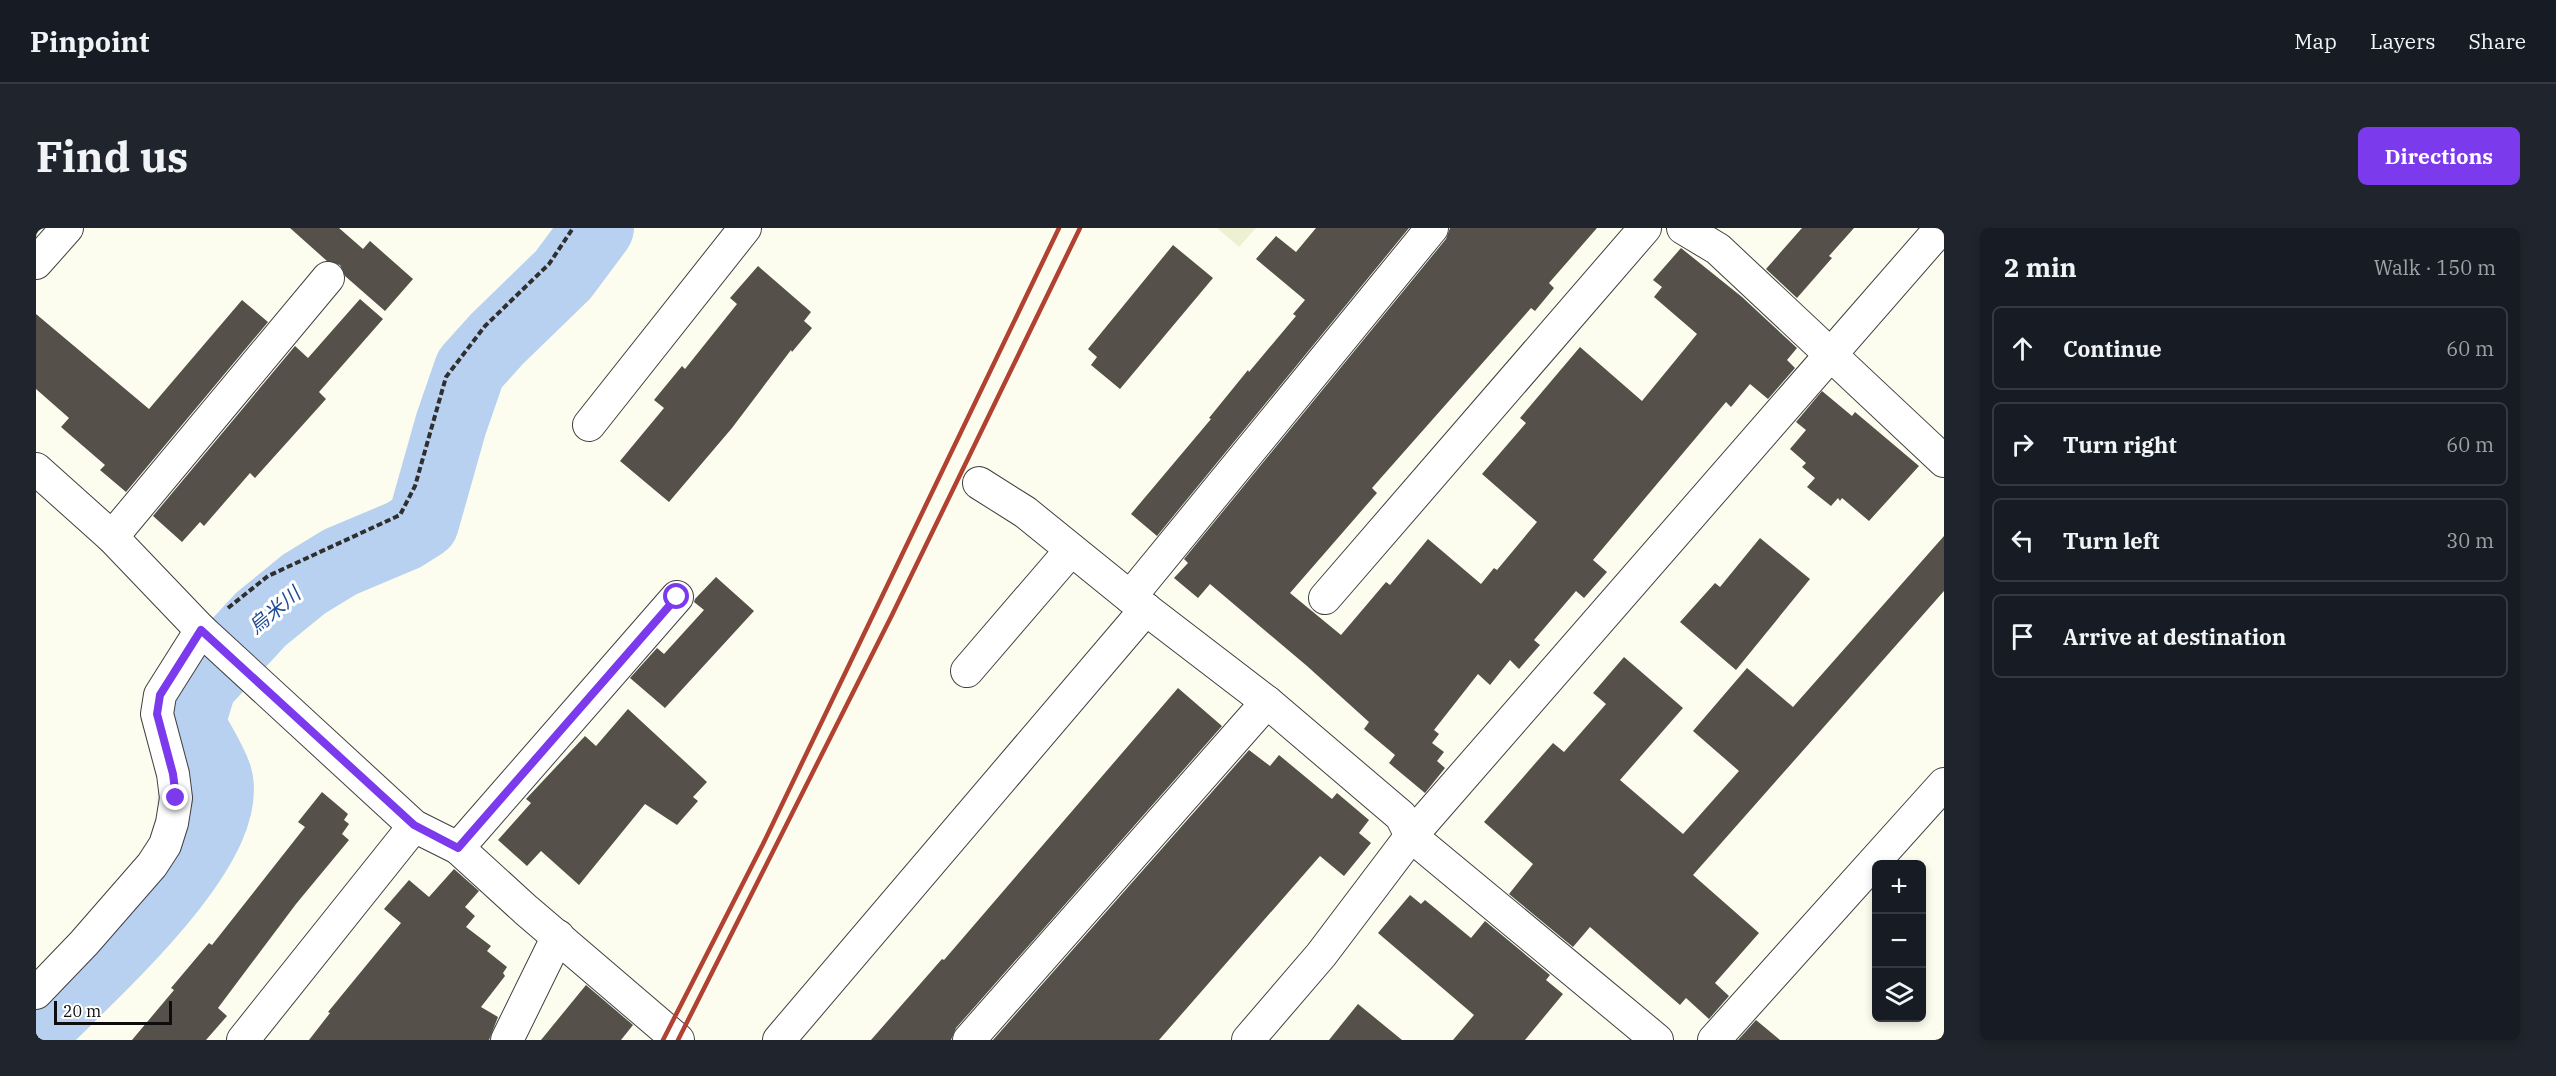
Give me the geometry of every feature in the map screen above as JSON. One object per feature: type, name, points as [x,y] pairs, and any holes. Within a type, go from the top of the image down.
[{"type":"street","points":[[36,263],[67,228]]},
{"type":"street","points":[[589,425],[746,228]]},
{"type":"street","points":[[779,1040],[1138,603],[1432,228]]},
{"type":"street","points":[[1325,598],[1645,228]]},
{"type":"street","points":[[1683,228],[1718,249],[1944,461]]},
{"type":"street","points":[[1248,1040],[1321,956],[1411,836],[1941,228]]},
{"type":"street","points":[[112,537],[328,278]]},
{"type":"street","points":[[36,470],[112,537],[218,646],[414,825],[458,848],[526,910],[678,1040]]},
{"type":"street","points":[[979,483],[1025,512],[1267,702],[1401,816],[1411,836],[1657,1040]]},
{"type":"street","points":[[967,671],[1071,550]]},
{"type":"street","points":[[458,848],[677,597]]},
{"type":"street","points":[[36,993],[84,943],[152,865],[165,845],[172,823],[176,798],[173,774],[157,714],[160,695],[218,646]]},
{"type":"street","points":[[969,1040],[1267,702]]},
{"type":"street","points":[[1714,1040],[1944,784]]},
{"type":"street","points":[[243,1040],[414,825]]},
{"type":"street","points":[[507,1040],[558,936]]},
{"type":"path","points":[[218,646],[268,576],[400,515],[415,486],[447,377],[485,326],[549,264],[573,228]]},
{"type":"green space","points":[[1217,228],[1256,228],[1239,247]]},
{"type":"building","points":[[290,228],[339,228],[363,249],[370,241],[413,279],[385,311],[345,276],[340,265],[327,261]]},
{"type":"building","points":[[1316,228],[1409,228],[1157,536],[1131,514],[1211,419],[1209,418],[1248,370],[1249,372],[1296,316],[1293,314],[1305,300],[1256,259],[1276,236],[1296,252]]},
{"type":"building","points":[[1450,228],[1597,228],[1549,283],[1554,288],[1535,311],[1531,308],[1372,488],[1377,493],[1290,593],[1341,635],[1386,582],[1390,585],[1428,539],[1481,584],[1494,568],[1497,570],[1537,522],[1482,474],[1526,423],[1520,418],[1580,347],[1642,401],[1697,334],[1654,297],[1662,287],[1653,280],[1681,248],[1742,297],[1797,348],[1787,360],[1795,368],[1768,399],[1750,384],[1731,407],[1726,402],[1593,560],[1607,572],[1584,598],[1576,591],[1534,640],[1540,645],[1519,669],[1510,660],[1490,685],[1478,674],[1434,730],[1439,734],[1432,743],[1444,752],[1437,761],[1445,768],[1425,793],[1389,763],[1395,755],[1364,729],[1369,722],[1307,666],[1210,584],[1198,598],[1174,578],[1188,563],[1184,559],[1446,239]]},
{"type":"building","points":[[1802,228],[1854,228],[1829,256],[1832,258],[1797,298],[1766,269]]},
{"type":"building","points":[[1173,245],[1213,278],[1120,389],[1091,365],[1097,357],[1088,349]]},
{"type":"building","points":[[758,266],[811,312],[804,321],[812,328],[792,352],[791,350],[732,428],[669,502],[620,461],[664,408],[654,400],[682,366],[685,369],[737,304],[730,298]]},
{"type":"building","points":[[360,299],[383,319],[319,392],[326,399],[255,478],[250,473],[204,526],[200,522],[182,542],[153,516],[295,346],[308,358]]},
{"type":"building","points":[[242,300],[268,322],[126,492],[100,470],[105,465],[61,427],[69,418],[36,389],[36,314],[149,409]]},
{"type":"building","points":[[1822,391],[1852,416],[1855,412],[1919,466],[1869,521],[1842,498],[1840,501],[1838,498],[1831,506],[1807,487],[1815,478],[1802,467],[1806,463],[1790,449],[1806,430],[1796,422]]},
{"type":"building","points":[[1944,536],[1944,591],[1693,875],[1759,933],[1715,983],[1729,996],[1709,1019],[1686,998],[1680,1005],[1590,927],[1573,947],[1509,894],[1533,864],[1484,822],[1553,743],[1564,752],[1606,704],[1593,693],[1624,657],[1683,708],[1620,780],[1683,834],[1739,771],[1693,731],[1747,668],[1793,707]]},
{"type":"building","points":[[1760,538],[1810,579],[1736,670],[1680,622],[1715,583],[1720,587]]},
{"type":"building","points":[[716,577],[754,611],[665,708],[630,678],[657,648],[664,654],[704,610],[694,602],[695,599]]},
{"type":"building","points":[[1178,688],[1222,726],[956,1028],[951,1040],[871,1040],[942,959],[944,960]]},
{"type":"building","points":[[628,709],[707,782],[693,797],[698,801],[677,825],[645,804],[579,885],[541,851],[527,866],[498,840],[531,803],[526,799],[585,736],[596,746]]},
{"type":"building","points":[[1249,750],[1270,766],[1279,755],[1332,799],[1337,793],[1369,820],[1359,833],[1371,843],[1344,876],[1320,856],[1159,1040],[993,1040]]},
{"type":"building","points":[[322,792],[348,814],[344,820],[349,824],[342,834],[349,840],[296,904],[218,1008],[227,1016],[206,1040],[132,1040],[174,990],[171,988],[209,943],[212,945],[305,827],[298,822]]},
{"type":"building","points":[[454,869],[479,891],[465,907],[475,916],[466,927],[491,946],[487,951],[507,967],[503,973],[505,976],[481,1007],[498,1017],[489,1040],[309,1040],[330,1013],[328,1012],[401,923],[384,909],[409,880],[429,897]]},
{"type":"building","points":[[1410,895],[1421,904],[1425,900],[1471,938],[1485,921],[1550,975],[1546,980],[1563,994],[1525,1040],[1453,1040],[1474,1015],[1378,933]]},
{"type":"building","points":[[586,985],[633,1025],[621,1040],[541,1040]]},
{"type":"building","points":[[1358,1004],[1402,1040],[1329,1040]]},
{"type":"building","points":[[1756,1020],[1780,1040],[1738,1040]]},
{"type":"waterway","name":"烏米川","points":[[36,1029],[119,947],[151,911],[180,875],[203,839],[216,805],[216,776],[189,723],[201,684],[261,619],[304,584],[340,562],[404,535],[423,523],[451,424],[470,369],[497,339],[563,275],[598,228]]},
{"type":"railway","points":[[663,1040],[763,844],[1059,228]]},
{"type":"railway","points":[[678,1040],[892,615],[1080,228]]},
{"type":"route","points":[[176,798],[173,774],[157,714],[160,695],[201,630],[414,825],[458,848],[677,597]]}]
